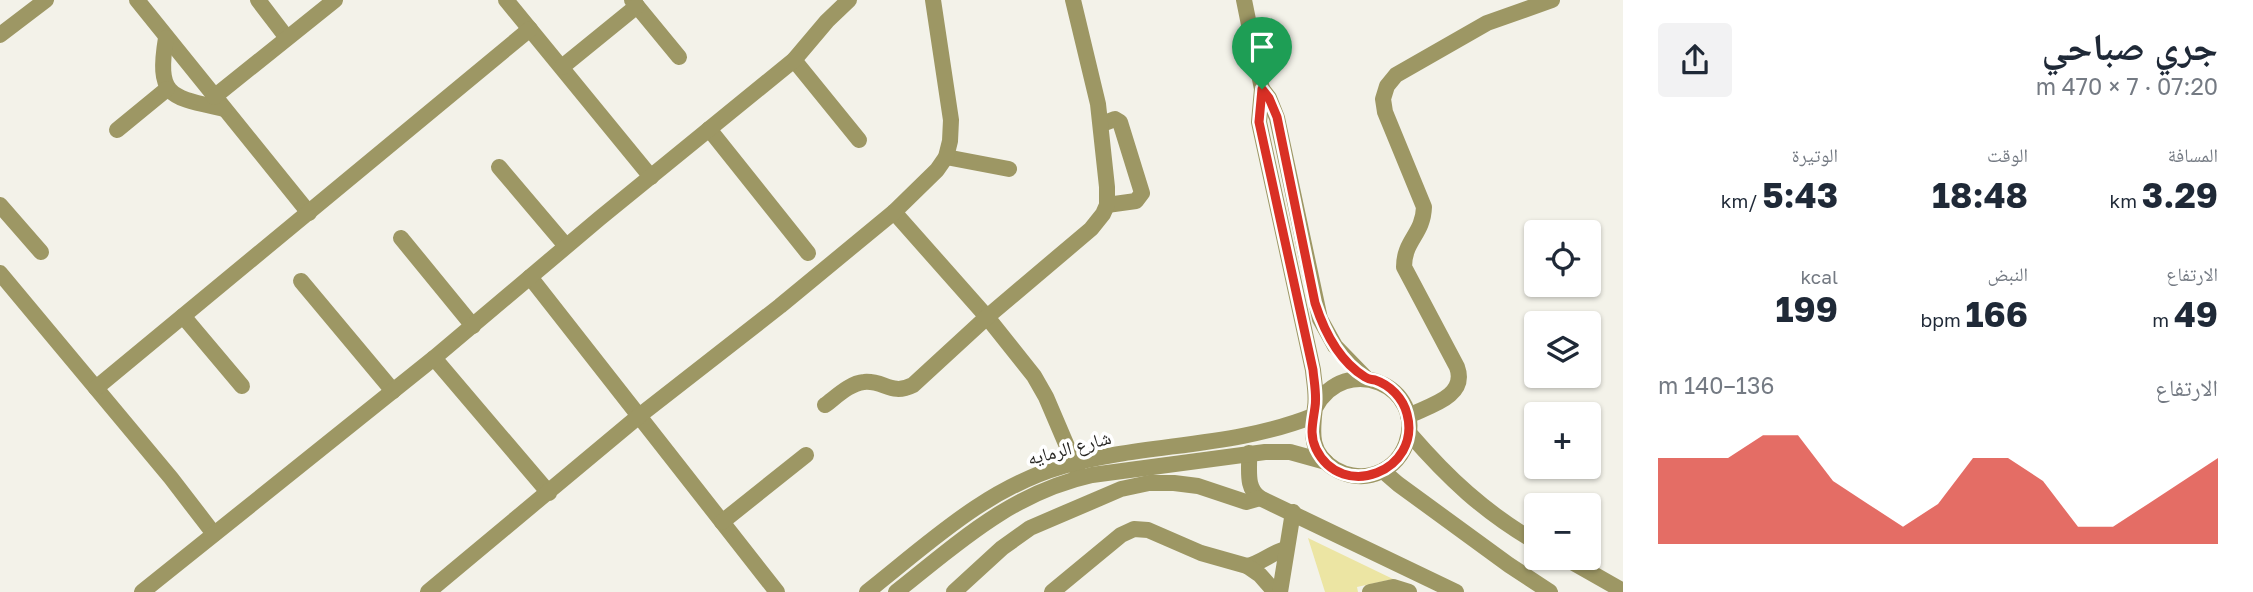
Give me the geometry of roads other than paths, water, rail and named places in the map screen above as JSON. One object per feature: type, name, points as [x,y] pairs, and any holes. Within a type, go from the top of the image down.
[{"type":"street","points":[[1,32],[46,0]]},
{"type":"street","points":[[137,0],[309,213]]},
{"type":"street","points":[[258,0],[288,38]]},
{"type":"street","points":[[166,37],[162,64],[167,89],[187,101],[220,103],[288,38],[335,0]]},
{"type":"street","points":[[506,0],[651,177]]},
{"type":"street","points":[[142,592],[434,358],[566,246],[794,60],[849,0]]},
{"type":"street","points":[[428,592],[639,416],[780,306],[894,212],[937,170],[946,157],[951,120],[933,0]]},
{"type":"street","points":[[825,405],[859,383],[867,381],[894,390],[913,384],[1091,229],[1103,214],[1107,205],[1107,187],[1101,124],[1073,0]]},
{"type":"street","points":[[1244,0],[1262,89],[1259,122],[1314,383],[1313,441],[1326,462],[1338,471],[1353,476],[1368,476],[1383,471],[1400,455],[1409,433],[1408,416],[1401,400],[1390,388],[1367,379],[1344,358],[1325,332],[1277,117],[1262,89]]},
{"type":"street","points":[[1408,416],[1451,395],[1458,387],[1460,377],[1404,267],[1408,244],[1418,234],[1424,221],[1424,207],[1385,112],[1384,92],[1396,75],[1487,23],[1552,0]]},
{"type":"street","points":[[562,67],[635,3],[679,57]]},
{"type":"street","points":[[96,388],[530,29]]},
{"type":"street","points":[[794,60],[859,140]]},
{"type":"street","points":[[117,130],[167,89]]},
{"type":"street","points":[[1101,124],[1115,119],[1122,125],[1142,193],[1136,201],[1107,205]]},
{"type":"street","points":[[709,129],[808,253]]},
{"type":"street","points":[[946,157],[1009,169]]},
{"type":"street","points":[[499,167],[566,246]]},
{"type":"street","points":[[0,205],[41,252]]},
{"type":"street","points":[[894,212],[987,317],[1034,376],[1078,470]]},
{"type":"street","points":[[401,238],[473,326]]},
{"type":"street","points":[[0,273],[171,478],[214,534]]},
{"type":"street","points":[[530,277],[777,592]]},
{"type":"street","points":[[301,281],[393,391]]},
{"type":"street","points":[[183,316],[242,386]]},
{"type":"street","points":[[434,358],[549,493]]},
{"type":"street","points":[[1314,412],[1332,387],[1349,380],[1367,379]]},
{"type":"street","name":"شارع الرمايه","points":[[867,592],[984,502],[1032,477],[1259,433],[1287,426],[1314,412]]},
{"type":"street","points":[[1409,433],[1469,496],[1524,535]]},
{"type":"street","name":"شارع الرمايه","points":[[896,592],[999,512],[1078,470],[1250,453],[1290,452],[1326,462]]},
{"type":"street","points":[[1250,453],[1250,486],[1253,493],[1260,498],[1456,592]]},
{"type":"street","points":[[722,522],[806,456]]},
{"type":"street","points":[[1383,471],[1550,592]]},
{"type":"street","points":[[954,592],[989,559],[986,551],[989,545],[1015,525],[1030,528],[1114,492],[1149,483],[1174,483],[1198,486],[1245,502],[1260,498]]},
{"type":"street","points":[[1277,592],[1293,512]]},
{"type":"street","points":[[1052,592],[1121,535],[1137,529],[1152,531],[1201,553],[1247,566],[1277,592]]},
{"type":"street","points":[[1247,566],[1286,549]]},
{"type":"street","points":[[1586,570],[1623,591]]},
{"type":"street","points":[[1370,592],[1393,587],[1409,592]]}]
